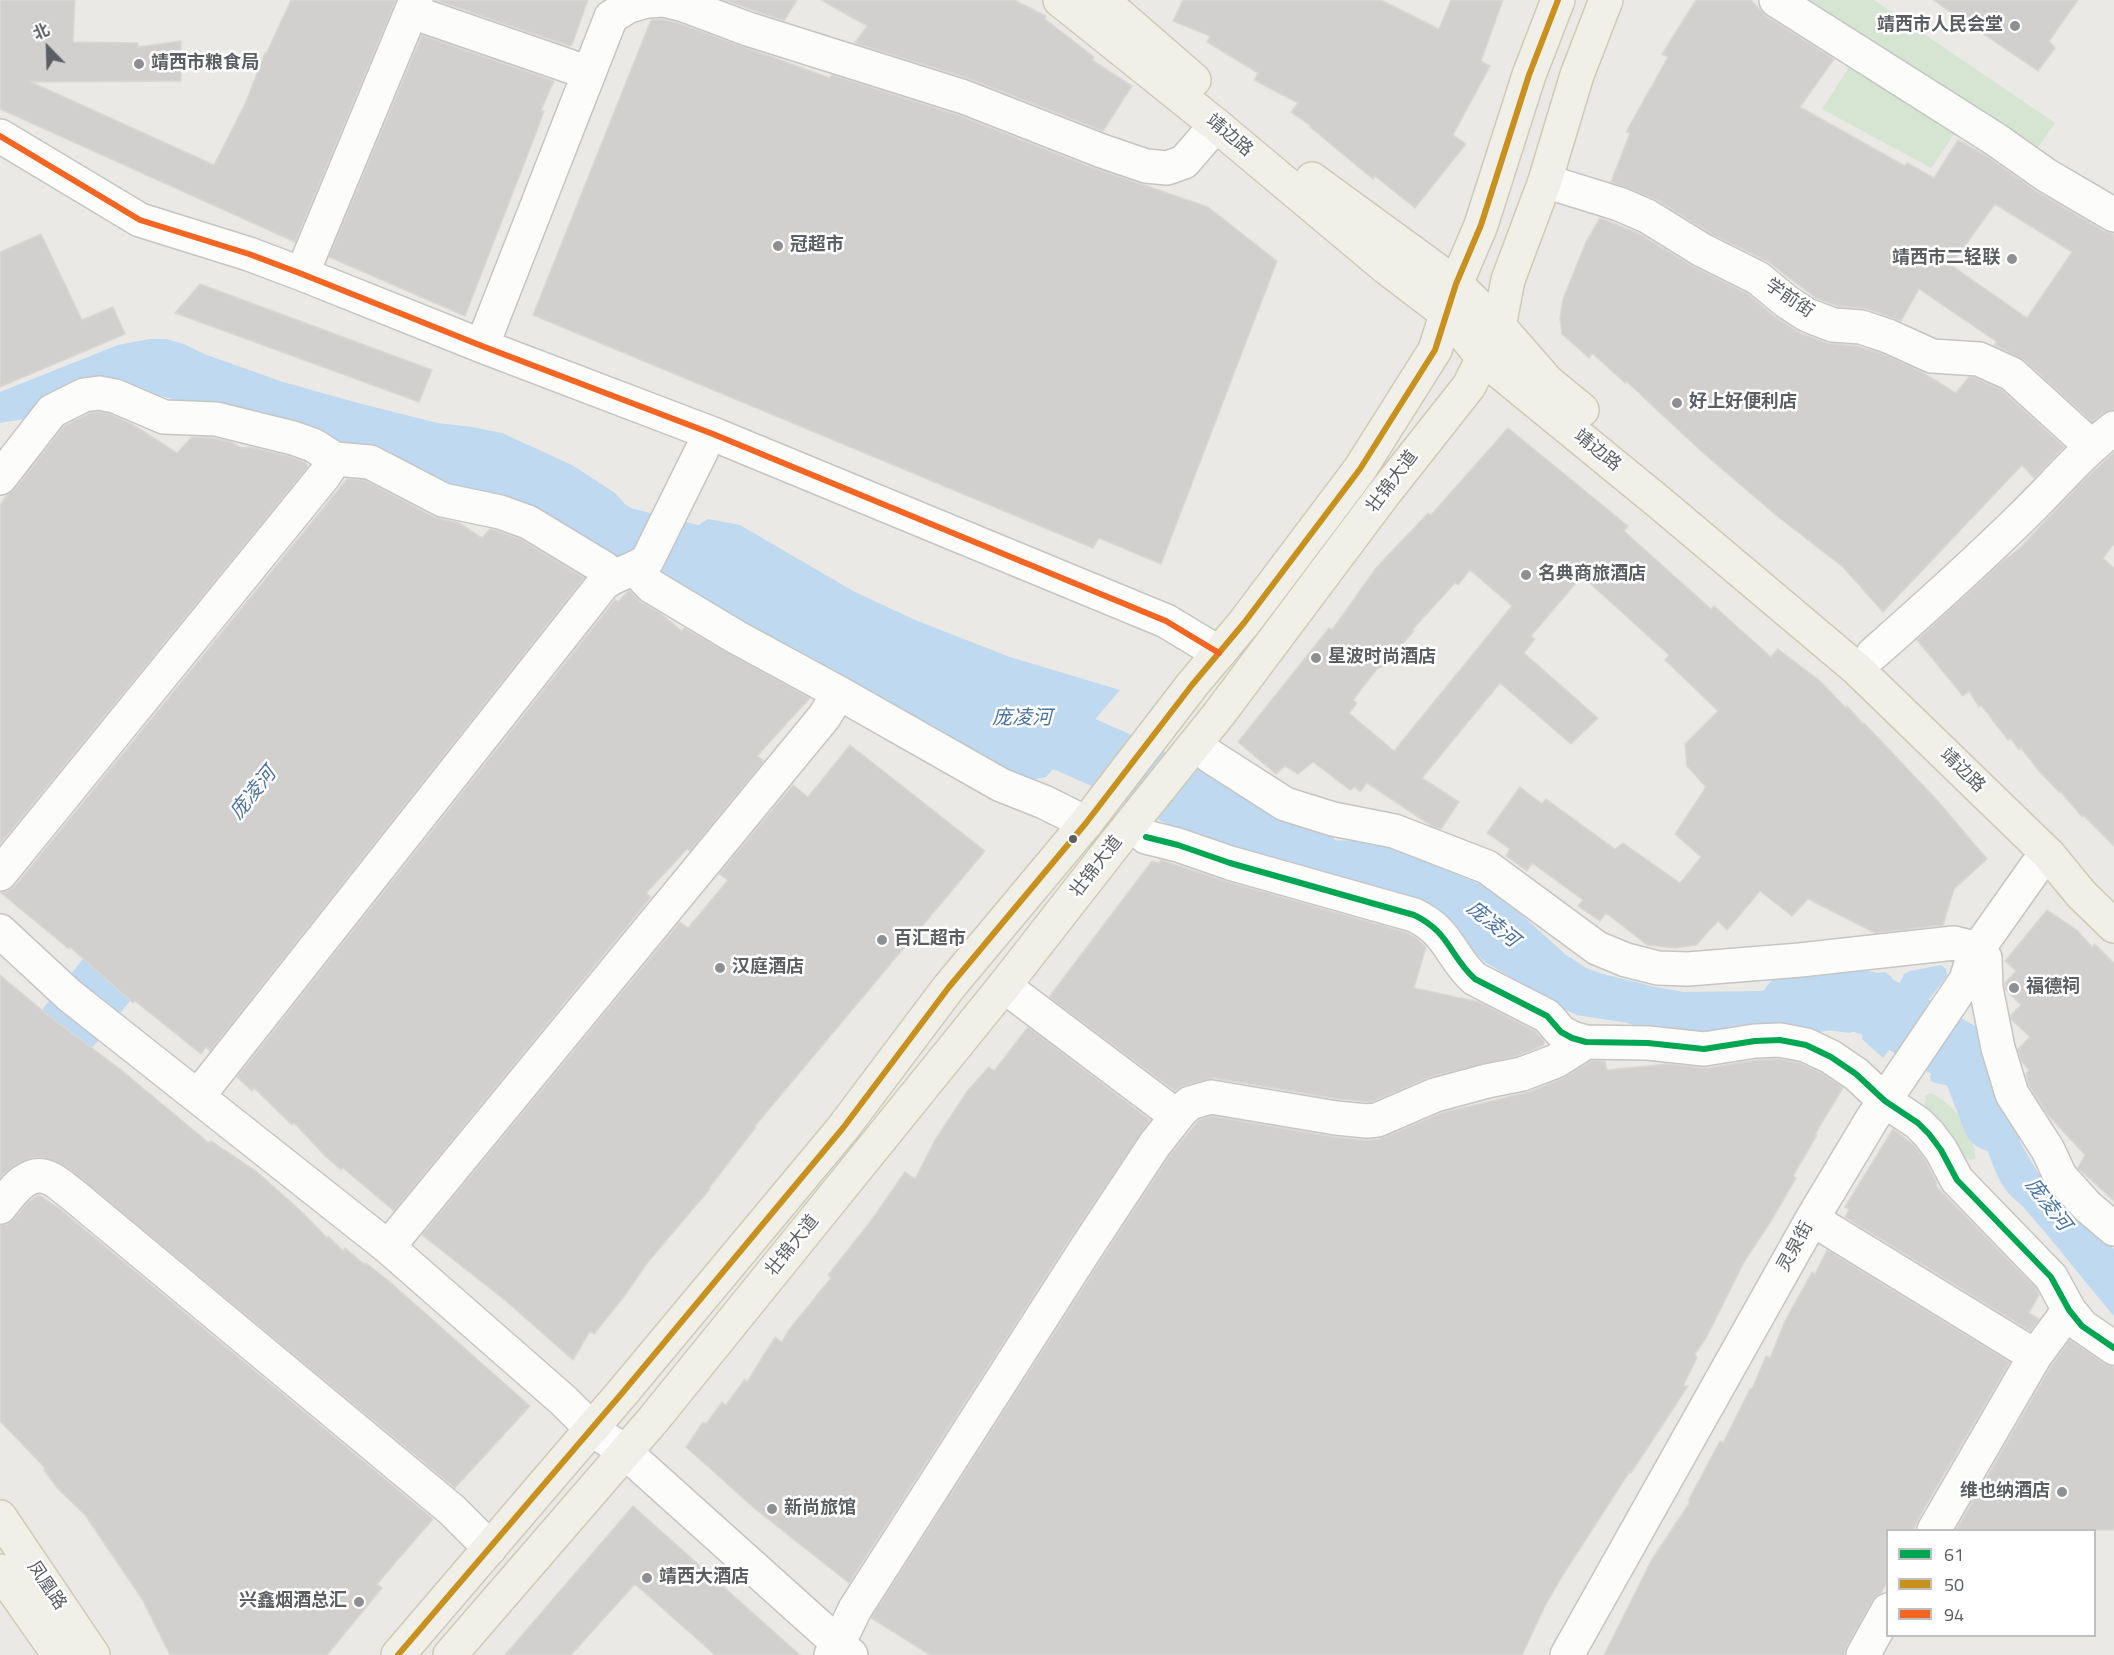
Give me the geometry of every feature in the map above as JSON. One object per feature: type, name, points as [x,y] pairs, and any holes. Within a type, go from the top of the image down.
[{"type":"main road","name":"靖边路","points":[[1060,0],[1216,125],[1380,262],[1499,326],[1548,382],[1873,654],[2068,849],[2114,901]]},
{"type":"main road","name":"靖边路","points":[[1102,0],[1452,299],[1484,359],[1857,669],[2049,855],[2081,894],[2114,926]]},
{"type":"main road","name":"壮锦大道","points":[[398,1655],[592,1429],[843,1128],[949,987],[1086,823],[1244,623],[1360,469],[1435,350],[1481,225],[1529,75],[1558,0]]},
{"type":"main road","name":"壮锦大道","points":[[450,1655],[625,1452],[1004,986],[1114,845],[1201,752],[1220,714],[1383,495],[1469,386],[1499,326],[1508,280],[1545,181],[1577,75],[1606,0]]},
{"type":"main road","name":"凤凰路","points":[[0,1517],[93,1655]]},
{"type":"main road","name":"凤凰路","points":[[0,1571],[59,1655]]},
{"type":"street","points":[[482,346],[611,17],[629,6],[647,1],[664,0],[684,5],[748,29],[964,97],[1146,166],[1167,168],[1184,162],[1216,125]]},
{"type":"street","points":[[1776,0],[1995,139],[2046,175],[2114,215]]},
{"type":"street","points":[[302,274],[414,6],[589,73]]},
{"type":"street","points":[[0,136],[140,220],[249,254],[713,434],[1166,621],[1215,658]]},
{"type":"street","points":[[0,158],[129,234],[240,268],[293,293],[427,349],[702,450],[1215,658]]},
{"type":"street","name":"学前街","points":[[1545,181],[1619,204],[1647,216],[1702,250],[1758,278],[1807,315],[1833,325],[1861,327],[1888,336],[1932,356],[1979,359],[2012,374],[2102,437],[1967,571],[1873,654]]},
{"type":"street","points":[[0,478],[52,411],[84,395],[99,393],[115,396],[164,417],[216,420],[293,438],[313,445],[335,459],[370,462],[443,500],[500,512],[528,522],[604,568],[632,569],[651,586],[736,637],[840,693],[1001,786],[1044,802],[1086,823]]},
{"type":"street","points":[[198,1096],[603,584],[632,569],[670,517],[702,450]]},
{"type":"street","points":[[0,874],[324,476],[335,459]]},
{"type":"street","points":[[388,1247],[824,717],[840,693]]},
{"type":"street","points":[[1201,752],[1234,769],[1285,804],[1333,819],[1394,831],[1487,867],[1597,948],[1626,960],[1658,968],[1688,969],[1906,950],[1942,944],[1978,949],[1985,958],[1986,988],[1998,1048],[2012,1094],[2048,1150],[2060,1176],[2087,1206],[2114,1229]]},
{"type":"street","points":[[1146,837],[1414,915],[1427,922],[1447,942],[1466,971],[1475,979],[1547,1016],[1561,1032],[1572,1038],[1586,1042],[1648,1043],[1704,1049],[1755,1041],[1780,1040],[1806,1045],[1831,1057],[1856,1074],[1892,1090],[1941,1150],[1957,1180],[2051,1277],[2069,1310],[2082,1326],[2114,1348]]},
{"type":"street","name":"灵泉街","points":[[1568,1655],[1812,1219],[1892,1090],[1966,980],[1978,949],[2036,867],[2049,855]]},
{"type":"street","points":[[0,931],[81,1004],[388,1247],[564,1401],[592,1429],[625,1452],[840,1651],[855,1609],[1085,1250],[1175,1117],[1190,1103],[1211,1096],[1336,1118],[1377,1120],[1435,1095],[1522,1074],[1556,1061],[1586,1042]]},
{"type":"street","points":[[1004,986],[1175,1117]]},
{"type":"street","points":[[0,1207],[26,1179],[38,1176],[48,1177],[72,1194],[452,1510],[490,1548]]},
{"type":"street","points":[[1812,1219],[2035,1356]]},
{"type":"street","points":[[1935,1529],[2035,1356],[2069,1310]]},
{"type":"street","points":[[1863,1655],[1886,1612]]},
{"type":"green space","points":[[1799,0],[1874,0],[2055,123],[2037,149]]},
{"type":"green space","points":[[1851,64],[1957,130],[1931,168],[1822,109]]},
{"type":"green space","points":[[1931,1093],[1948,1104],[1962,1120],[1971,1139],[1976,1159],[1970,1160],[1960,1156],[1926,1116],[1924,1106],[1926,1095]]},
{"type":"water","points":[[150,339],[166,339],[184,344],[204,354],[283,382],[358,403],[437,423],[502,433],[572,465],[615,493],[639,520],[625,553],[611,555],[484,496],[434,478],[162,396],[113,384],[25,419],[0,423],[0,392],[118,345]]},
{"type":"water","name":"庞凌河","points":[[708,519],[740,525],[853,591],[915,620],[1010,657],[1120,690],[1046,777],[1022,782],[695,606],[658,570],[700,524]]},
{"type":"water","points":[[1246,800],[1295,832],[1321,840],[1363,841],[1390,847],[1487,887],[1504,899],[1565,954],[1586,968],[1603,974],[1684,992],[1760,991],[1825,977],[1885,972],[1892,977],[1890,986],[1859,1029],[1850,1033],[1807,1027],[1677,1036],[1645,1030],[1628,1023],[1577,1015],[1485,962],[1453,921],[1437,912],[1203,844]]},
{"type":"water","points":[[1941,965],[1946,969],[1947,976],[1883,1058],[1862,1039],[1863,1034],[1898,987],[1904,974]]},
{"type":"water","points":[[1969,1030],[1976,1033],[2010,1121],[2032,1163],[2060,1200],[2114,1249],[2114,1316],[2023,1206],[2006,1190],[1999,1179],[1975,1118],[1967,1104],[1948,1086],[1931,1081],[1930,1076],[1964,1031]]},
{"type":"building","points":[[0,0],[75,0],[73,42],[138,43],[138,47],[181,41],[181,81],[31,82],[214,165],[245,104],[265,53],[291,0],[396,0],[295,242],[0,109]]},
{"type":"building","points":[[435,0],[588,0],[572,45],[569,46]]},
{"type":"building","points":[[724,0],[797,0],[784,21]]},
{"type":"building","points":[[821,0],[1014,0],[1046,16],[1045,19],[1094,57],[1092,60],[1132,86],[1103,131],[970,79],[855,43],[867,26]]},
{"type":"building","points":[[1183,0],[1381,0],[1439,29],[1451,0],[1503,0],[1481,61],[1490,66],[1453,135],[1466,144],[1415,208],[1375,176],[1373,179],[1311,126],[1291,112],[1298,103],[1254,80],[1258,73],[1207,42],[1210,36],[1173,21]]},
{"type":"building","points":[[1696,0],[1751,0],[1766,16],[1834,59],[1800,107],[1905,166],[1907,163],[1934,178],[1958,140],[1985,155],[2036,191],[2104,231],[2114,234],[2114,410],[2103,413],[2092,422],[2024,360],[1994,345],[1997,342],[1919,289],[1901,321],[1867,309],[1837,306],[1816,298],[1767,261],[1711,234],[1657,200],[1611,182],[1630,133],[1626,132],[1668,57],[1662,54]],"holes":[[[1995,204],[2072,252],[2027,318],[1951,265]]]},
{"type":"building","name":"靖西市人民会堂","points":[[1933,0],[2078,0],[2049,41],[2055,48],[2038,71]]},
{"type":"building","points":[[662,19],[830,78],[832,75],[958,115],[1083,164],[1208,207],[1277,261],[1161,564],[1099,538],[1093,548],[533,315],[651,20]]},
{"type":"building","points":[[422,35],[554,81],[541,110],[544,111],[536,133],[465,316],[329,257]]},
{"type":"building","points":[[1600,218],[1638,233],[1694,267],[1748,294],[1775,317],[1800,333],[1827,343],[1857,346],[1881,353],[1920,371],[1956,393],[1969,377],[1974,377],[2002,390],[2064,447],[2034,478],[2022,465],[1883,612],[1843,567],[1777,516],[1701,451],[1626,381],[1625,383],[1592,353],[1589,358],[1562,334],[1560,318],[1563,299],[1586,242]]},
{"type":"building","points":[[41,234],[82,320],[113,307],[125,334],[0,387],[0,252]]},
{"type":"building","points":[[200,284],[432,370],[419,402],[175,313]]},
{"type":"building","points":[[90,413],[110,414],[132,424],[177,453],[192,437],[213,438],[231,442],[242,448],[250,447],[288,456],[305,462],[308,467],[0,844],[0,505],[64,426]]},
{"type":"building","points":[[1508,428],[1628,526],[1624,531],[1711,609],[1714,606],[1771,657],[1778,649],[1820,681],[1864,723],[1936,799],[1987,859],[1954,889],[1943,925],[1875,933],[1808,899],[1792,916],[1760,891],[1727,930],[1718,921],[1696,945],[1676,948],[1647,945],[1606,913],[1600,921],[1578,906],[1583,900],[1532,863],[1527,871],[1506,856],[1510,849],[1487,833],[1520,787],[1542,804],[1546,799],[1615,849],[1623,843],[1680,883],[1701,857],[1675,834],[1706,787],[1687,766],[1685,744],[1718,711],[1665,660],[1669,655],[1582,576],[1531,636],[1535,639],[1524,653],[1598,718],[1571,744],[1500,683],[1422,778],[1459,802],[1441,829],[1432,826],[1367,783],[1360,792],[1355,787],[1350,790],[1313,762],[1298,774],[1285,766],[1276,774],[1238,742],[1329,628],[1332,630],[1376,568],[1428,513],[1431,515]],"holes":[[[1470,570],[1512,606],[1394,751],[1349,713],[1357,703],[1353,700],[1377,669],[1390,663],[1414,631],[1412,630]]]},
{"type":"building","points":[[2114,452],[2114,544],[2103,558],[2114,568],[2114,846],[2083,815],[2082,817],[2021,748],[2019,750],[2010,738],[2008,740],[1981,705],[1979,707],[1969,691],[1963,696],[1917,640],[2020,548],[2080,484]]},
{"type":"building","points":[[347,479],[365,480],[434,517],[459,523],[482,538],[490,529],[520,539],[584,578],[210,1051],[206,1047],[201,1054],[135,1001],[133,1003],[70,947],[69,949],[0,892],[15,886]]},
{"type":"building","points":[[629,590],[641,602],[660,613],[682,631],[684,628],[810,698],[757,756],[764,761],[690,851],[687,849],[648,891],[647,894],[651,897],[394,1211],[343,1168],[341,1170],[294,1123],[292,1125],[254,1088],[252,1091],[237,1077],[615,600],[618,602]]},
{"type":"building","points":[[850,745],[985,851],[755,1126],[710,1189],[648,1262],[623,1298],[594,1334],[590,1331],[573,1360],[506,1301],[422,1235],[680,922],[688,928],[728,880],[719,874],[793,785],[808,797]]},
{"type":"building","points":[[1161,860],[1225,881],[1405,932],[1426,947],[1414,988],[1479,1002],[1535,1031],[1544,1041],[1544,1045],[1517,1056],[1430,1077],[1372,1102],[1338,1099],[1214,1078],[1185,1085],[1175,1091],[1049,997],[1152,861],[1159,863]]},
{"type":"building","points":[[2047,910],[2077,930],[2092,947],[2095,944],[2114,963],[2114,1201],[2078,1168],[2085,1155],[2048,1115],[2029,1086],[2026,1074],[2029,1070],[2021,1061],[2018,1049],[2030,1037],[2011,1019],[2011,1015],[2021,1005],[2006,990],[2005,983],[2016,971],[2005,961]]},
{"type":"building","points":[[0,975],[48,1015],[120,1069],[209,1143],[211,1141],[256,1171],[327,1238],[328,1236],[343,1251],[345,1248],[390,1282],[530,1406],[455,1488],[68,1168],[46,1158],[33,1158],[17,1164],[0,1177]]},
{"type":"building","points":[[1028,1027],[1150,1120],[1069,1240],[849,1583],[754,1508],[686,1447],[703,1422],[706,1424],[722,1402],[726,1405],[745,1379],[747,1382],[775,1337],[782,1342],[788,1331],[831,1278],[828,1275],[870,1222],[905,1172],[915,1179],[935,1140],[968,1090],[989,1067],[994,1071]]},
{"type":"building","points":[[1779,1059],[1800,1063],[1822,1073],[1843,1088],[1793,1176],[1796,1178],[1744,1262],[1706,1338],[1695,1354],[1697,1358],[1683,1386],[1688,1386],[1561,1578],[1522,1655],[930,1655],[871,1618],[1170,1155],[1199,1120],[1212,1116],[1334,1137],[1379,1139],[1441,1113],[1529,1092],[1563,1078],[1591,1061],[1605,1061],[1607,1070],[1667,1064],[1707,1068]]},
{"type":"building","points":[[1893,1129],[1915,1146],[1925,1160],[1937,1187],[2036,1288],[2039,1295],[2029,1313],[2039,1319],[2030,1331],[1845,1217],[1849,1210],[1845,1207]]},
{"type":"building","points":[[39,1195],[60,1209],[433,1519],[377,1584],[382,1588],[327,1655],[170,1655],[142,1599],[85,1515],[58,1489],[44,1470],[45,1468],[0,1421],[0,1225],[8,1224],[28,1202]]},
{"type":"building","points":[[1827,1250],[2010,1362],[1914,1529],[1886,1529],[1886,1584],[1881,1593],[1872,1601],[1844,1655],[1604,1655],[1651,1561],[1690,1502],[1688,1501],[1720,1441],[1723,1443],[1752,1389],[1766,1356],[1770,1358],[1785,1321],[1812,1272],[1815,1274]]},
{"type":"building","name":"维也纳酒店","points":[[2070,1340],[2103,1363],[2114,1366],[2114,1530],[1957,1529],[2051,1366]]},
{"type":"building","name":"靖西大酒店","points":[[633,1506],[800,1655],[715,1655],[635,1584],[571,1655],[505,1655]]},
{"type":"waterway","points":[[553,502],[621,538],[696,557],[752,588]]},
{"type":"waterway","name":"庞凌河","points":[[994,709],[1113,761],[1197,804],[1257,839],[1306,853]]},
{"type":"waterway","name":"庞凌河","points":[[0,1112],[159,915]]},
{"type":"waterway","name":"庞凌河","points":[[1792,1005],[1842,996],[1874,1005],[1971,1060],[1994,1120]]},
{"type":"transit line","name":"50","points":[[398,1655],[623,1392],[843,1128],[949,987],[1086,823],[1192,685],[1244,623],[1360,469],[1435,350],[1456,284],[1481,225],[1529,75],[1558,0]]},
{"type":"transit line","name":"94","points":[[0,136],[140,220],[249,254],[713,434],[1166,621],[1219,653]]},
{"type":"transit line","name":"61","points":[[1146,837],[1414,915],[1443,937],[1475,979],[1547,1016],[1561,1032],[1572,1038],[1586,1042],[1648,1043],[1704,1049],[1755,1041],[1780,1040],[1806,1045],[1831,1057],[1856,1074],[1885,1101],[1918,1123],[1929,1134],[1941,1150],[1957,1180],[2051,1277],[2069,1310],[2082,1326],[2114,1348]]},
{"type":"place","name":"靖西市人民会堂","points":[[2015,26]]},
{"type":"place","name":"靖西市粮食局","points":[[139,64]]},
{"type":"place","name":"冠超市","points":[[778,246]]},
{"type":"place","name":"靖西市二轻联","points":[[2012,259]]},
{"type":"place","name":"好上好便利店","points":[[1677,403]]},
{"type":"place","name":"名典商旅酒店","points":[[1526,575]]},
{"type":"place","name":"星波时尚酒店","points":[[1316,658]]},
{"type":"place","name":"百汇超市","points":[[882,940]]},
{"type":"place","name":"汉庭酒店","points":[[720,968]]},
{"type":"place","name":"福德祠","points":[[2014,988]]},
{"type":"place","name":"维也纳酒店","points":[[2062,1492]]},
{"type":"place","name":"新尚旅馆","points":[[772,1509]]},
{"type":"place","name":"靖西大酒店","points":[[647,1578]]},
{"type":"place","name":"兴鑫烟酒总汇","points":[[359,1602]]}]
